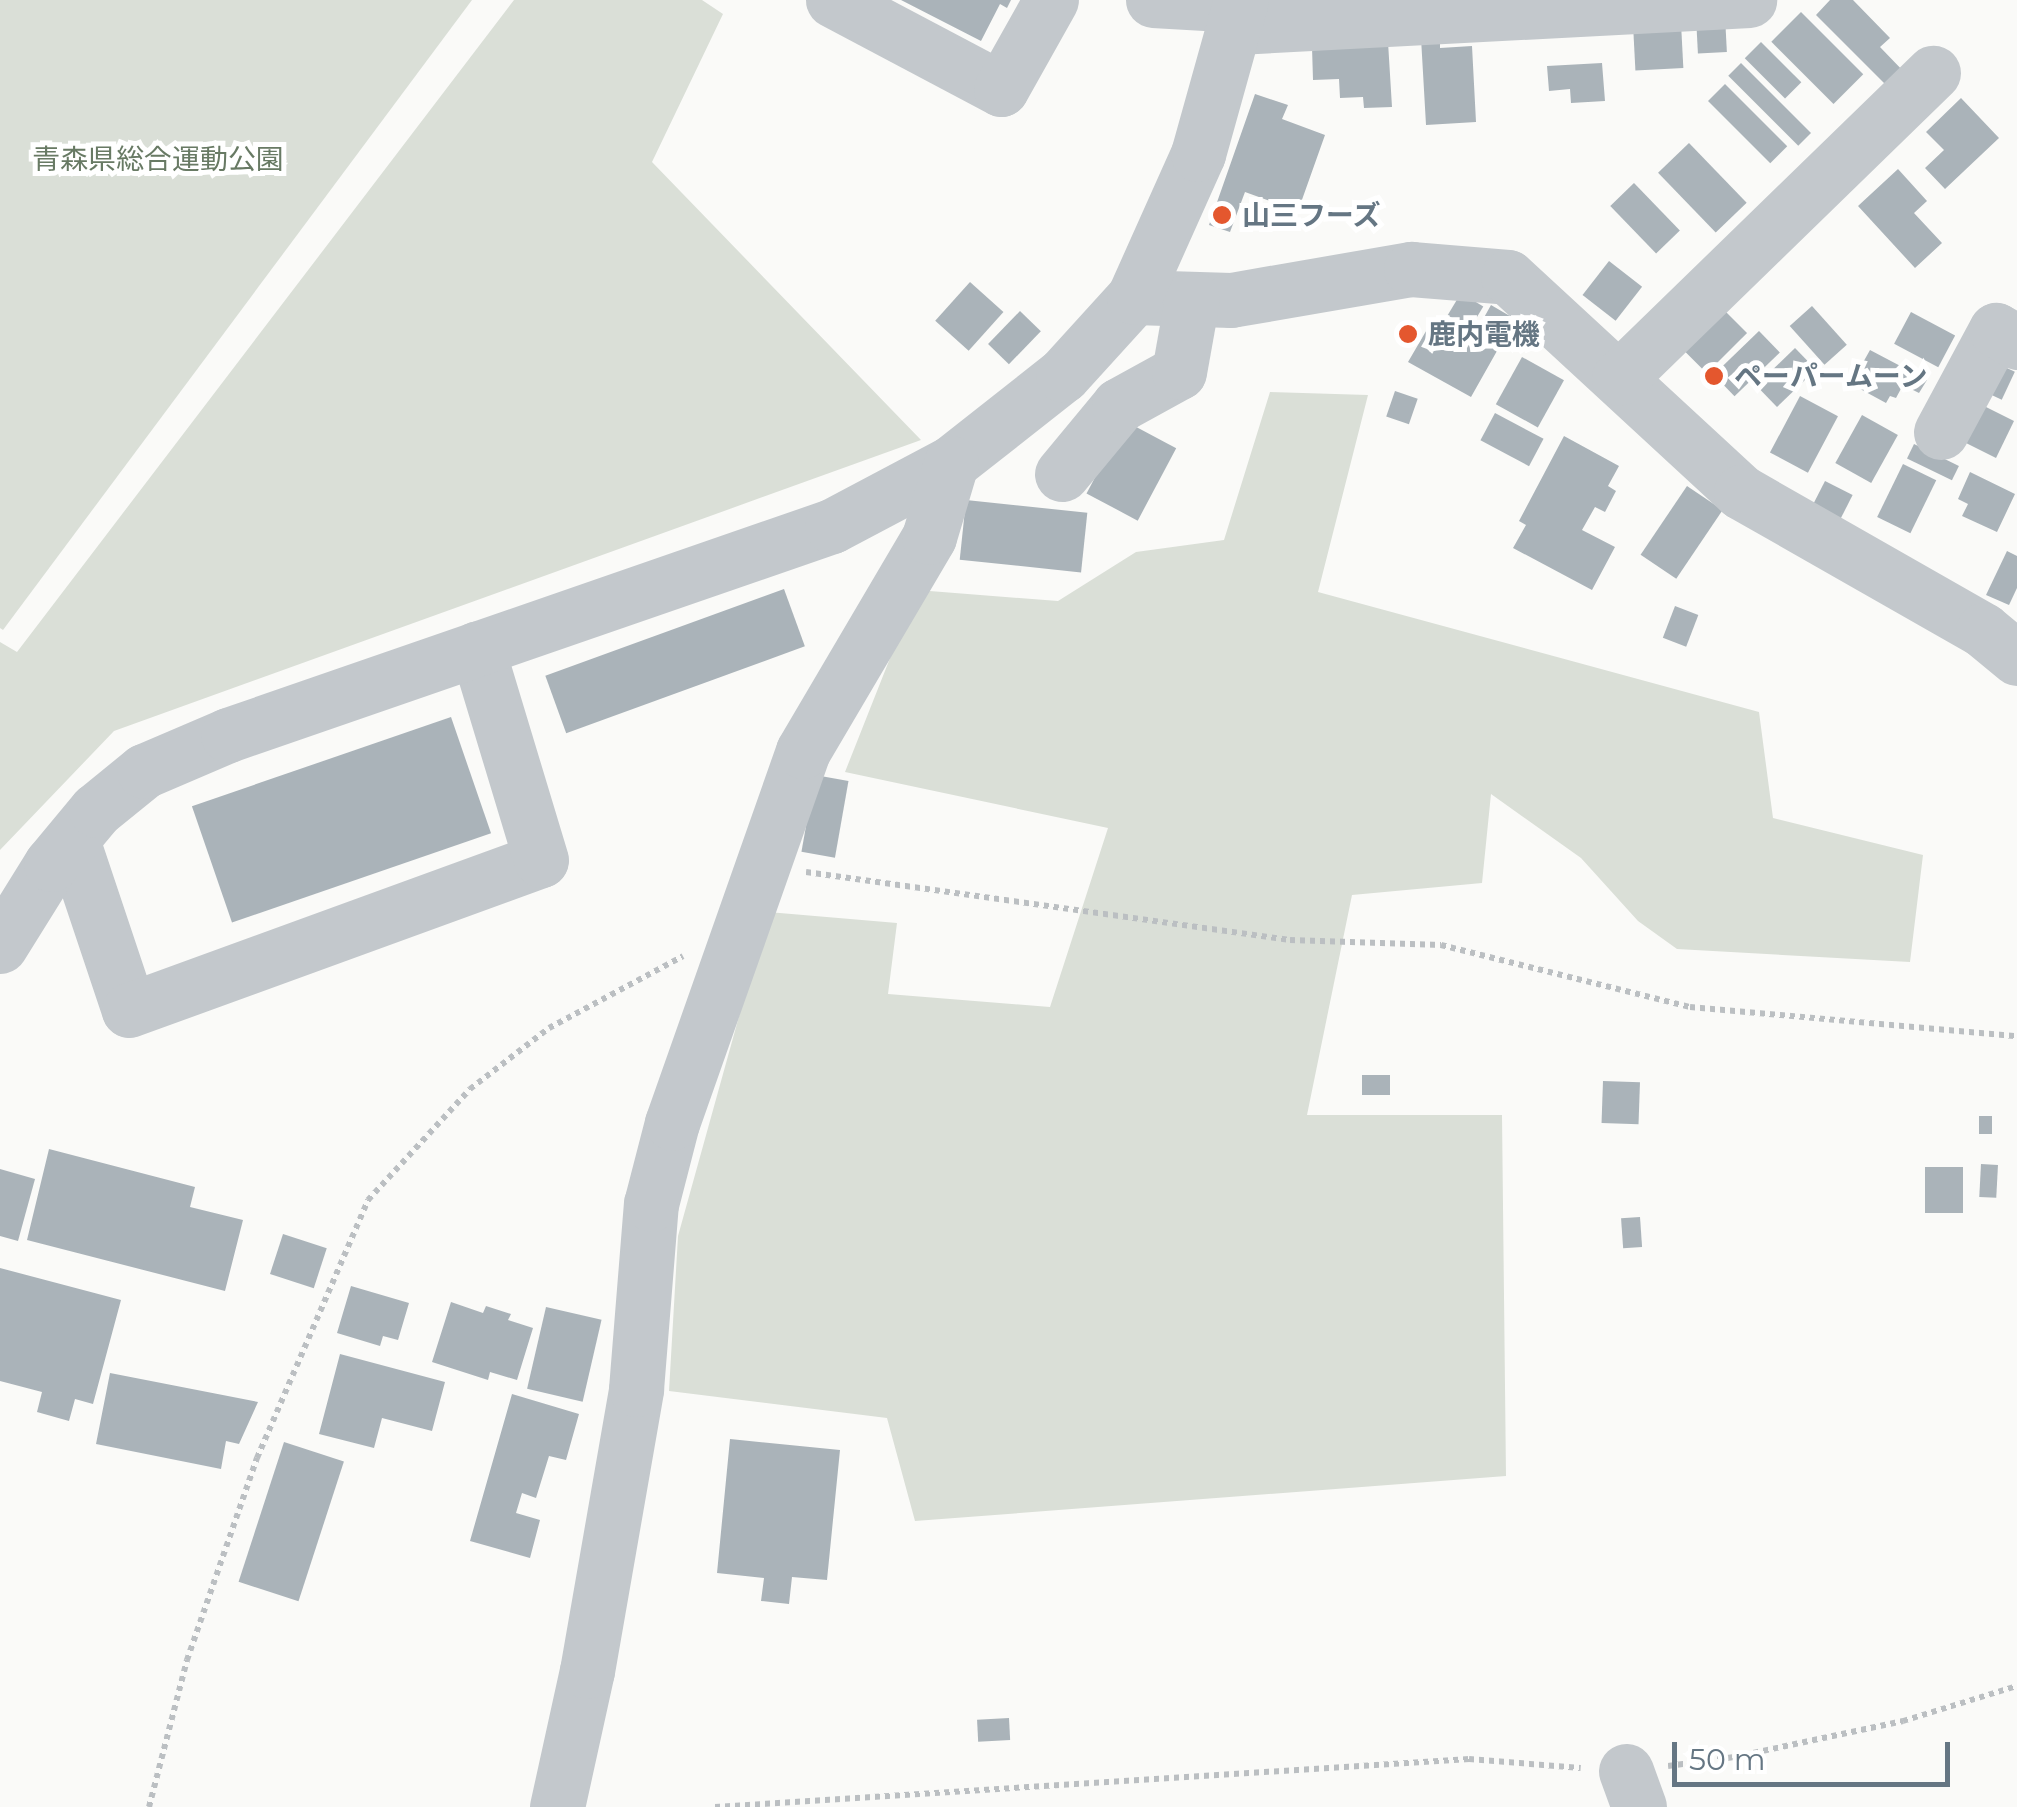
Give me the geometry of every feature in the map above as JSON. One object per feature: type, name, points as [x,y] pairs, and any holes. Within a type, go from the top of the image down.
[{"type":"street","points":[[833,0],[1000,89],[1051,0]]},
{"type":"street","points":[[1153,0],[1239,11],[1749,0]]},
{"type":"street","points":[[0,946],[96,810],[144,771],[228,735],[832,526],[951,463],[1063,375],[1134,297],[1198,154],[1239,11]]},
{"type":"street","points":[[1619,378],[1934,73]]},
{"type":"street","points":[[1134,297],[1231,300],[1410,269],[1508,277],[1741,492],[1983,630],[2015,653]]},
{"type":"street","points":[[1062,474],[1119,404],[1179,372],[1192,299]]},
{"type":"street","points":[[1941,432],[1996,330],[2017,342]]},
{"type":"street","points":[[557,1807],[588,1670],[636,1389],[651,1204],[672,1123],[802,751],[929,538],[951,463]]},
{"type":"street","points":[[72,840],[128,1010],[540,860],[477,648]]},
{"type":"path","points":[[760,865],[1290,940],[1441,945],[1690,1006],[2017,1036]]},
{"type":"path","points":[[148,1807],[188,1660],[257,1458],[368,1200],[470,1090],[549,1028],[670,962],[739,932]]},
{"type":"path","points":[[715,1807],[1469,1759],[1632,1789],[1734,1757],[1903,1721],[2017,1686]]},
{"type":"green space","name":"青森県総合運動公園","points":[[0,0],[472,0],[3,630],[0,628]]},
{"type":"green space","points":[[514,0],[702,0],[723,14],[652,162],[921,440],[114,731],[0,850],[0,642],[17,652]]},
{"type":"green space","points":[[1270,392],[1368,395],[1318,592],[1759,712],[1773,818],[1923,855],[1910,962],[1677,949],[1638,921],[1581,858],[1491,794],[1482,883],[1352,895],[1307,1115],[1502,1115],[1506,1476],[915,1521],[887,1418],[669,1391],[678,1236],[768,912],[897,923],[888,994],[1050,1007],[1108,828],[845,772],[917,590],[1058,601],[1136,552],[1224,540]]},
{"type":"building","points":[[901,0],[1011,0],[1007,8],[1000,4],[981,41]]},
{"type":"building","points":[[1830,0],[1853,0],[1890,38],[1880,47],[1907,75],[1891,90],[1816,15]]},
{"type":"building","points":[[1801,12],[1863,74],[1834,104],[1771,42]]},
{"type":"building","points":[[1725,16],[1727,52],[1698,53],[1696,18]]},
{"type":"building","points":[[1681,23],[1683,68],[1635,70],[1633,26]]},
{"type":"building","points":[[1440,37],[1440,48],[1472,46],[1476,122],[1426,125],[1421,38]]},
{"type":"building","points":[[1388,42],[1392,107],[1364,108],[1363,97],[1340,98],[1339,79],[1313,80],[1312,47]]},
{"type":"building","points":[[1761,42],[1801,82],[1785,99],[1745,58]]},
{"type":"building","points":[[1602,63],[1605,101],[1571,103],[1570,89],[1549,91],[1547,66]]},
{"type":"building","points":[[1741,63],[1811,133],[1798,146],[1728,76]]},
{"type":"building","points":[[1725,84],[1787,146],[1770,163],[1708,101]]},
{"type":"building","points":[[1255,94],[1288,105],[1282,119],[1325,135],[1298,211],[1245,192],[1230,232],[1209,225]]},
{"type":"building","points":[[1961,98],[1999,138],[1945,189],[1925,168],[1944,150],[1926,132]]},
{"type":"building","points":[[1689,143],[1747,203],[1716,233],[1658,173]]},
{"type":"building","points":[[1898,169],[1927,201],[1914,213],[1942,243],[1915,268],[1858,206]]},
{"type":"building","points":[[1634,183],[1680,230],[1656,253],[1610,206]]},
{"type":"building","points":[[1609,261],[1642,287],[1616,321],[1583,295]]},
{"type":"building","points":[[970,282],[1003,312],[969,351],[935,321]]},
{"type":"building","points":[[1461,293],[1483,306],[1470,329],[1448,315]]},
{"type":"building","points":[[1491,305],[1515,319],[1471,397],[1408,362],[1429,326],[1467,348]]},
{"type":"building","points":[[1812,306],[1847,345],[1825,365],[1790,326]]},
{"type":"building","points":[[1723,309],[1747,333],[1707,373],[1683,349]]},
{"type":"building","points":[[1020,311],[1041,331],[1009,364],[988,344]]},
{"type":"building","points":[[1911,312],[1955,335],[1938,367],[1894,344]]},
{"type":"building","points":[[1759,331],[1780,353],[1735,396],[1714,375]]},
{"type":"building","points":[[1795,348],[1816,370],[1777,407],[1756,386]]},
{"type":"building","points":[[1870,350],[1927,380],[1919,393],[1903,385],[1896,398],[1890,396],[1886,403],[1851,384]]},
{"type":"building","points":[[1522,357],[1564,380],[1538,428],[1496,404]]},
{"type":"building","points":[[1994,362],[2015,372],[2002,400],[1981,390]]},
{"type":"building","points":[[1395,391],[1418,399],[1409,424],[1386,417]]},
{"type":"building","points":[[1800,396],[1838,416],[1808,473],[1770,453]]},
{"type":"building","points":[[1974,401],[2014,421],[1996,458],[1966,443]]},
{"type":"building","points":[[1495,413],[1544,439],[1529,466],[1480,440]]},
{"type":"building","points":[[1862,415],[1898,435],[1871,483],[1835,463]]},
{"type":"building","points":[[1125,421],[1176,448],[1138,521],[1087,493]]},
{"type":"building","points":[[1564,436],[1619,466],[1608,486],[1616,491],[1605,512],[1595,507],[1582,530],[1615,547],[1592,590],[1513,548],[1526,525],[1519,521]]},
{"type":"building","points":[[1914,444],[1959,466],[1952,480],[1907,458]]},
{"type":"building","points":[[1903,464],[1936,480],[1910,533],[1877,517]]},
{"type":"building","points":[[1970,472],[2015,494],[1997,532],[1962,516],[1968,504],[1958,499]]},
{"type":"building","points":[[1825,481],[1853,495],[1839,522],[1811,508]]},
{"type":"building","points":[[1687,486],[1723,510],[1676,579],[1641,555]]},
{"type":"building","points":[[966,500],[1087,513],[1081,572],[960,560]]},
{"type":"building","points":[[2007,551],[2017,556],[2017,588],[2009,605],[1986,595]]},
{"type":"building","points":[[784,589],[805,646],[566,733],[545,676]]},
{"type":"building","points":[[1675,606],[1698,615],[1686,647],[1663,638]]},
{"type":"building","points":[[451,717],[491,833],[232,923],[192,806]]},
{"type":"building","points":[[815,775],[848,781],[835,858],[801,852]]},
{"type":"building","points":[[1362,1075],[1390,1075],[1390,1095],[1362,1095]]},
{"type":"building","points":[[1603,1081],[1640,1082],[1639,1124],[1602,1123]]},
{"type":"building","points":[[1979,1116],[1992,1116],[1992,1134],[1979,1134]]},
{"type":"building","points":[[49,1149],[195,1187],[190,1207],[243,1220],[225,1291],[27,1240]]},
{"type":"building","points":[[1981,1164],[1998,1165],[1996,1198],[1979,1197]]},
{"type":"building","points":[[1925,1167],[1963,1167],[1963,1213],[1925,1213]]},
{"type":"building","points":[[0,1169],[35,1179],[18,1241],[0,1236]]},
{"type":"building","points":[[1640,1217],[1642,1247],[1623,1248],[1621,1218]]},
{"type":"building","points":[[283,1234],[327,1248],[314,1288],[270,1274]]},
{"type":"building","points":[[0,1268],[121,1300],[93,1404],[75,1399],[69,1421],[37,1412],[42,1392],[0,1381]]},
{"type":"building","points":[[351,1286],[409,1303],[398,1340],[383,1336],[380,1346],[337,1333]]},
{"type":"building","points":[[451,1302],[483,1313],[486,1306],[511,1314],[508,1320],[533,1328],[517,1380],[490,1372],[488,1380],[432,1362]]},
{"type":"building","points":[[546,1307],[602,1320],[583,1402],[527,1389]]},
{"type":"building","points":[[340,1354],[445,1382],[432,1431],[382,1418],[374,1448],[319,1434]]},
{"type":"building","points":[[110,1373],[258,1402],[239,1444],[226,1441],[221,1469],[96,1444]]},
{"type":"building","points":[[512,1394],[579,1414],[566,1460],[549,1456],[536,1498],[522,1493],[516,1513],[540,1520],[530,1558],[470,1541]]},
{"type":"building","points":[[730,1439],[840,1450],[827,1580],[792,1577],[789,1604],[761,1601],[764,1578],[717,1573]]},
{"type":"building","points":[[284,1442],[344,1461],[298,1601],[239,1582]]},
{"type":"building","points":[[1009,1718],[1010,1740],[978,1742],[977,1720]]},
{"type":"place","name":"山三フーズ","points":[[1222,215]]},
{"type":"place","name":"鹿内電機","points":[[1408,334]]},
{"type":"place","name":"ペーパームーン","points":[[1714,376]]}]
